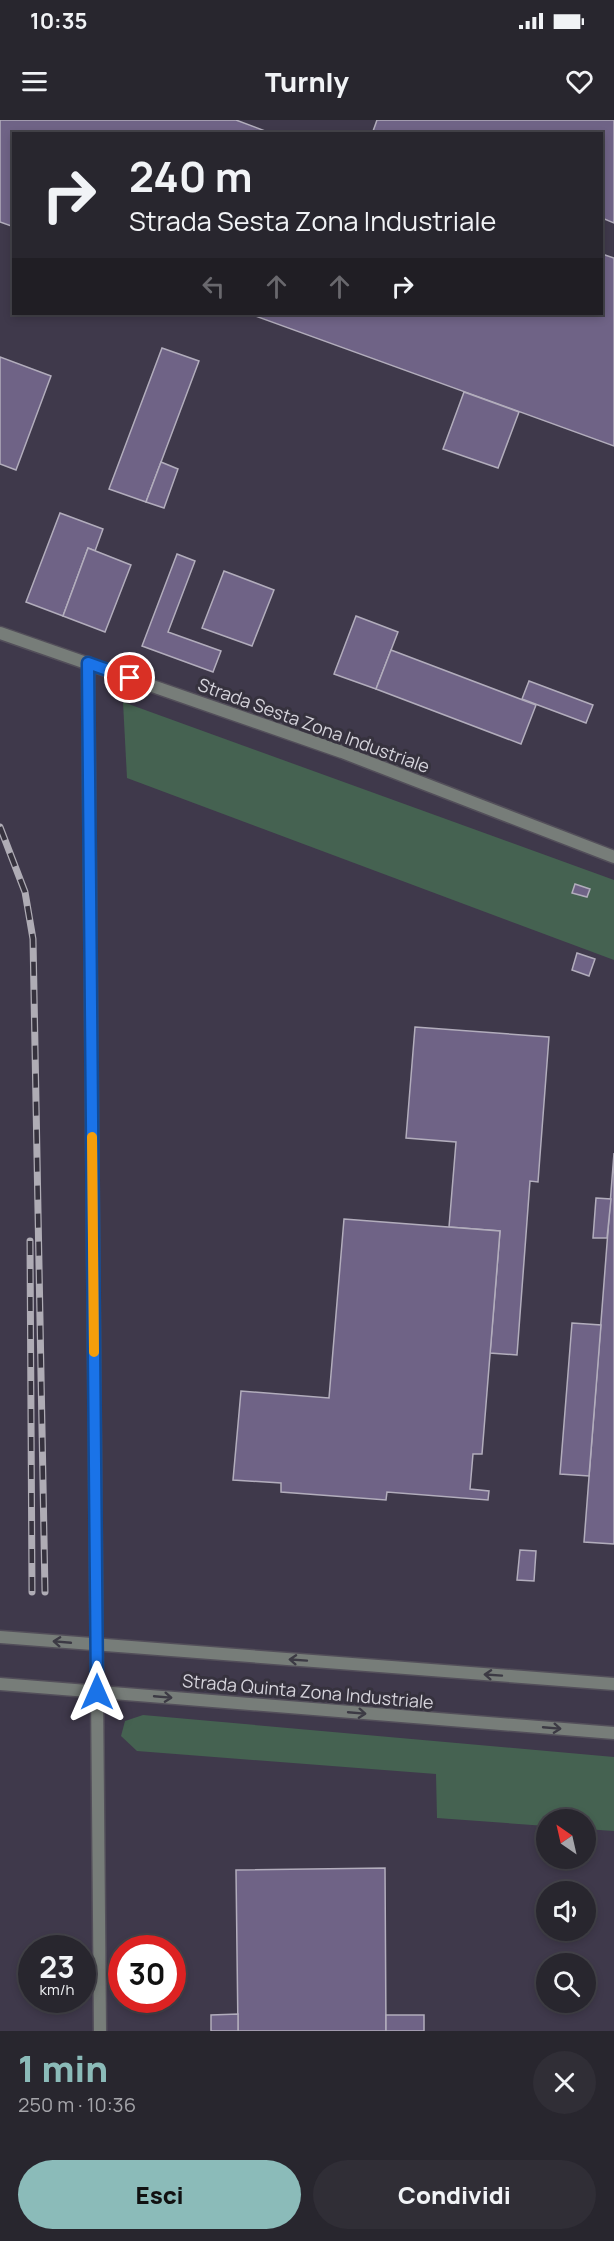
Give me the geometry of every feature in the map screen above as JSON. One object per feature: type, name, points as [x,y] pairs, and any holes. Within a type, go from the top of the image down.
[{"type":"street","name":"Strada Sesta Zona Industriale","points":[[0,633],[342,752],[614,857]]},
{"type":"street","points":[[88,663],[100,2031]]},
{"type":"street","name":"Strada Quinta Zona Industriale","points":[[0,1638],[614,1684]]},
{"type":"street","name":"Strada Quinta Zona Industriale","points":[[0,1684],[614,1733]]},
{"type":"shaded area","points":[[0,120],[614,120],[614,2031],[0,2031]]},
{"type":"green space","points":[[123,702],[614,880],[614,960],[127,778]]},
{"type":"green space","points":[[143,1715],[614,1757],[614,1831],[596,1830],[596,1809],[536,1809],[536,1825],[437,1818],[436,1774],[137,1751],[121,1736],[125,1721]]},
{"type":"building","points":[[0,120],[236,120],[268,132],[12,132],[12,226],[0,222]]},
{"type":"building","points":[[377,120],[614,120],[614,223],[603,218],[603,132],[373,132]]},
{"type":"building","points":[[603,254],[614,258],[614,446],[253,315],[603,315]]},
{"type":"building","points":[[162,348],[199,361],[146,502],[109,489]]},
{"type":"building","points":[[0,357],[51,376],[16,470],[0,464]]},
{"type":"building","points":[[464,392],[519,412],[498,468],[443,449]]},
{"type":"building","points":[[161,462],[178,469],[164,508],[146,502]]},
{"type":"building","points":[[60,513],[103,529],[95,551],[88,548],[63,616],[26,602]]},
{"type":"building","points":[[88,548],[131,565],[105,632],[63,616]]},
{"type":"building","points":[[177,554],[195,561],[168,632],[221,651],[213,672],[142,646]]},
{"type":"building","points":[[224,571],[274,590],[252,646],[202,628]]},
{"type":"building","points":[[356,616],[398,632],[376,689],[334,674]]},
{"type":"building","points":[[391,650],[536,705],[521,744],[376,689]]},
{"type":"building","points":[[529,681],[593,705],[586,723],[522,699]]},
{"type":"building","points":[[575,884],[590,889],[587,897],[572,893]]},
{"type":"building","points":[[577,953],[595,959],[589,976],[572,970]]},
{"type":"building","points":[[415,1027],[549,1037],[538,1182],[530,1181],[517,1355],[490,1353],[500,1231],[449,1227],[456,1142],[406,1138]]},
{"type":"building","points":[[614,1153],[614,1544],[584,1542]]},
{"type":"building","points":[[596,1198],[611,1199],[607,1238],[593,1238]]},
{"type":"building","points":[[344,1219],[500,1231],[482,1454],[473,1454],[470,1489],[489,1491],[488,1500],[387,1492],[386,1500],[281,1492],[281,1483],[233,1480],[241,1391],[329,1398]]},
{"type":"building","points":[[572,1323],[601,1325],[589,1476],[560,1474]]},
{"type":"building","points":[[520,1550],[536,1551],[534,1581],[517,1580]]},
{"type":"building","points":[[385,1868],[386,2031],[238,2031],[236,1870]]},
{"type":"building","points":[[238,2014],[238,2031],[211,2031],[211,2015]]},
{"type":"building","points":[[386,2015],[424,2015],[424,2031],[386,2031]]},
{"type":"railway","points":[[0,827],[25,892],[33,939],[45,1592]]},
{"type":"railway","points":[[30,1241],[32,1592]]},
{"type":"slow traffic","points":[[92,1137],[94,1352]]},
{"type":"route","points":[[97,1692],[88,663],[130,678]]}]
